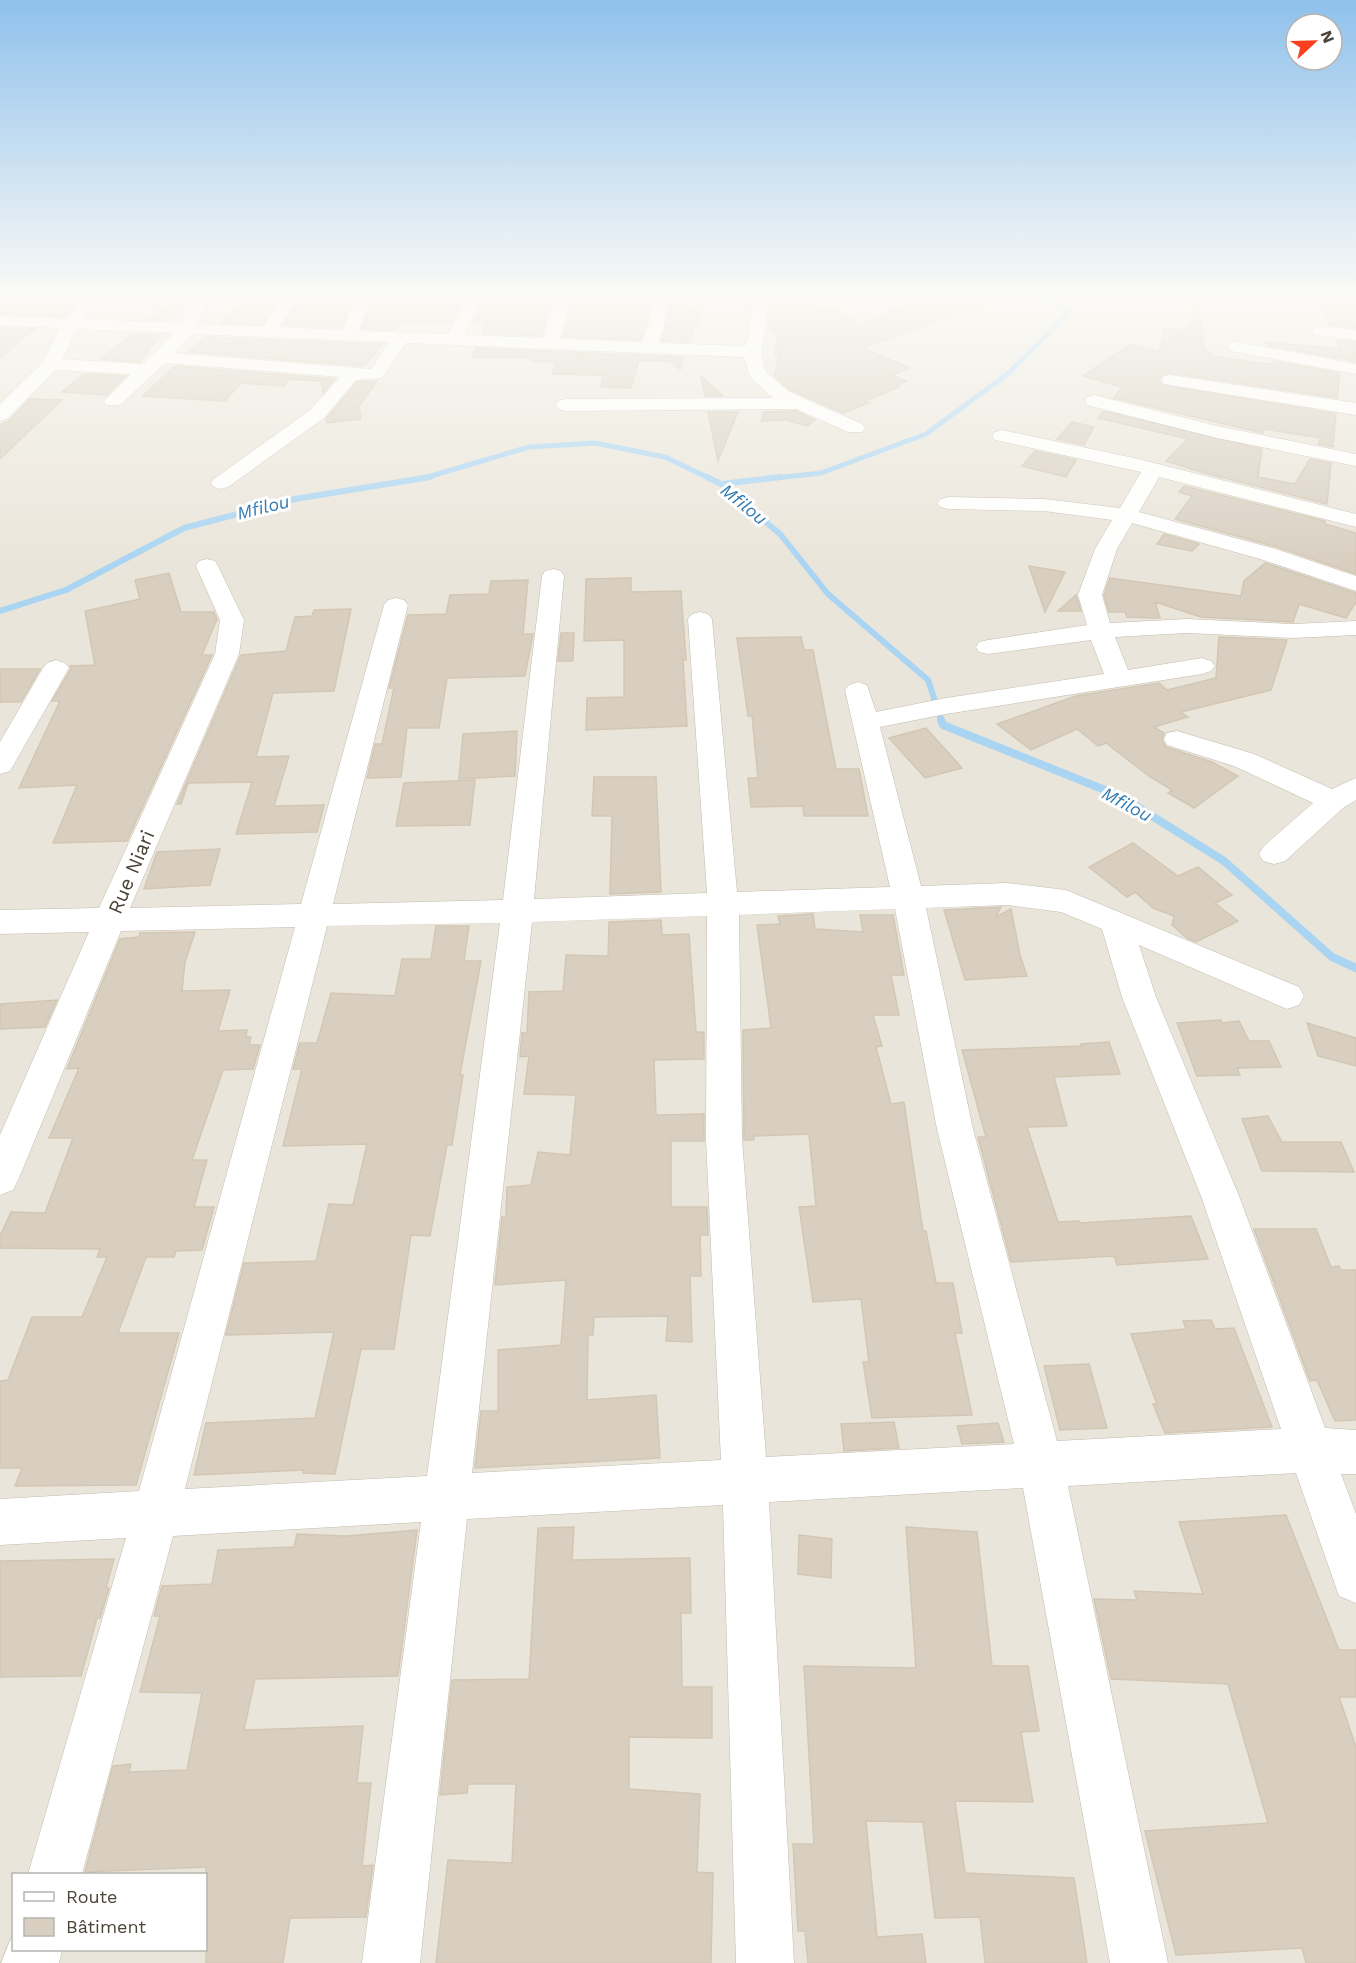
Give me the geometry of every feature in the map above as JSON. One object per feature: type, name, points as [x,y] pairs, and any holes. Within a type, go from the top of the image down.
[{"type":"street","points":[[0,415],[32,383]]},
{"type":"street","points":[[113,401],[133,383]]},
{"type":"street","points":[[221,483],[317,414],[344,383]]},
{"type":"street","points":[[767,383],[781,395],[855,428]]},
{"type":"street","points":[[1187,383],[1356,409]]},
{"type":"street","points":[[1094,401],[1217,432],[1356,460]]},
{"type":"street","points":[[565,405],[799,403]]},
{"type":"street","points":[[1002,436],[1154,469],[1356,521]]},
{"type":"street","points":[[1119,678],[1107,652],[1090,595],[1106,549],[1154,469]]},
{"type":"street","points":[[948,503],[1044,505],[1127,515],[1268,554],[1356,584]]},
{"type":"street","name":"Rue Niari","points":[[0,1178],[227,654],[232,620],[207,566]]},
{"type":"street","points":[[391,1963],[517,911],[553,576]]},
{"type":"street","points":[[56,1873],[156,1514],[396,605]]},
{"type":"street","points":[[700,619],[723,904],[724,1139],[745,1481],[765,1963]]},
{"type":"street","points":[[988,647],[1102,630],[1189,626],[1327,632],[1356,628]]},
{"type":"street","points":[[1139,1963],[1041,1464],[955,1129],[908,896],[862,706],[919,711],[1202,666]]},
{"type":"street","points":[[0,765],[56,668]]},
{"type":"street","points":[[1177,739],[1345,794]]},
{"type":"street","points":[[1274,854],[1345,794]]},
{"type":"street","points":[[0,922],[517,911],[1007,894],[1066,901],[1287,996]]},
{"type":"street","points":[[1116,922],[1139,997],[1220,1196],[1356,1579]]},
{"type":"street","points":[[0,1522],[1309,1450],[1356,1452]]},
{"type":"shaded area","points":[[0,383],[1356,383],[1356,1963],[0,1963]]},
{"type":"building","points":[[73,383],[119,383],[107,395],[62,392]]},
{"type":"building","points":[[157,383],[287,383],[284,386],[241,383],[225,401],[143,396]]},
{"type":"building","points":[[321,383],[332,383],[323,393]]},
{"type":"building","points":[[356,383],[376,383],[359,406],[361,419],[327,423],[326,419]]},
{"type":"building","points":[[602,383],[633,383],[631,388],[601,387]]},
{"type":"building","points":[[702,383],[708,383],[723,396],[705,396]]},
{"type":"building","points":[[782,383],[903,383],[896,386],[899,387],[865,401],[869,403],[843,413],[789,389]]},
{"type":"building","points":[[1106,383],[1161,383],[1162,385],[1336,414],[1333,447],[1318,444],[1321,438],[1264,429],[1263,433],[1114,398],[1122,387]]},
{"type":"building","points":[[1234,383],[1339,383],[1337,398]]},
{"type":"building","points":[[30,399],[62,400],[0,459],[0,425],[9,421]]},
{"type":"building","points":[[796,411],[815,420],[807,426],[786,420],[761,421],[764,412]]},
{"type":"building","points":[[1103,411],[1262,449],[1258,477],[1295,484],[1310,459],[1331,463],[1327,504],[1166,461],[1188,439],[1098,418]]},
{"type":"building","points":[[708,412],[738,412],[718,461]]},
{"type":"building","points":[[1072,422],[1094,427],[1084,445],[1057,439]]},
{"type":"building","points":[[1035,451],[1076,460],[1066,477],[1022,466]]},
{"type":"building","points":[[1184,486],[1325,521],[1325,524],[1356,533],[1356,574],[1277,547],[1175,519],[1192,496],[1179,492]]},
{"type":"building","points":[[1164,534],[1199,544],[1192,551],[1157,544]]},
{"type":"building","points":[[1265,563],[1356,593],[1356,602],[1346,618],[1299,604],[1293,622],[1201,617],[1155,602],[1160,618],[1127,617],[1125,612],[1109,612],[1104,595],[1110,578],[1241,596],[1244,581]]},
{"type":"building","points":[[1029,566],[1065,572],[1045,612]]},
{"type":"building","points":[[169,573],[181,612],[214,612],[217,619],[202,655],[212,655],[127,841],[53,843],[77,785],[19,788],[60,701],[52,701],[71,669],[70,666],[95,665],[85,611],[140,599],[135,580]]},
{"type":"building","points":[[631,578],[631,592],[681,591],[686,660],[683,660],[687,726],[586,730],[587,698],[624,697],[624,640],[584,641],[586,579]]},
{"type":"building","points":[[528,580],[523,634],[533,634],[525,676],[447,678],[439,728],[407,728],[401,777],[367,778],[375,744],[382,744],[394,688],[389,688],[408,615],[446,614],[450,595],[489,594],[491,581]]},
{"type":"building","points":[[1076,595],[1081,611],[1058,611]]},
{"type":"building","points":[[351,609],[334,691],[273,693],[256,757],[289,756],[274,806],[324,805],[317,832],[236,834],[252,782],[188,783],[181,804],[177,804],[241,655],[286,651],[295,617],[312,616],[314,610]]},
{"type":"building","points":[[561,633],[574,633],[573,661],[558,661]]},
{"type":"building","points":[[801,637],[804,650],[813,650],[836,769],[859,769],[868,816],[804,816],[803,806],[751,807],[748,778],[758,778],[752,716],[748,716],[737,638]]},
{"type":"building","points":[[1219,637],[1287,640],[1271,690],[1181,712],[1188,717],[1154,727],[1164,733],[1162,740],[1166,747],[1212,762],[1238,776],[1194,808],[1168,793],[1172,790],[1150,777],[1106,743],[1098,746],[1077,729],[1031,750],[997,724],[1076,696],[1159,683],[1167,690],[1216,678]]},
{"type":"building","points":[[0,669],[40,669],[21,702],[0,702]]},
{"type":"building","points":[[926,728],[962,768],[925,778],[889,738]]},
{"type":"building","points":[[517,731],[515,776],[459,779],[463,734]]},
{"type":"building","points":[[594,777],[656,777],[661,892],[610,894],[612,816],[592,816]]},
{"type":"building","points":[[475,780],[470,825],[396,826],[404,783]]},
{"type":"building","points":[[1133,843],[1178,876],[1198,867],[1232,895],[1215,903],[1238,921],[1196,942],[1187,938],[1172,925],[1174,916],[1153,908],[1135,892],[1127,897],[1089,867]]},
{"type":"building","points":[[220,849],[210,885],[144,889],[157,852]]},
{"type":"building","points":[[1001,907],[996,917],[1011,909],[1020,955],[1027,976],[965,980],[944,910]]},
{"type":"building","points":[[813,914],[815,929],[863,932],[860,915],[893,915],[904,975],[891,975],[899,1015],[873,1015],[882,1046],[876,1047],[891,1104],[904,1102],[923,1231],[926,1231],[936,1283],[953,1283],[962,1333],[955,1333],[972,1415],[872,1418],[863,1362],[869,1362],[861,1299],[813,1302],[799,1207],[816,1206],[809,1134],[754,1136],[754,1140],[744,1140],[743,1030],[771,1028],[757,925],[780,924],[778,916]]},
{"type":"building","points":[[661,920],[662,935],[689,934],[696,1032],[704,1032],[704,1059],[654,1060],[656,1115],[704,1114],[704,1141],[671,1141],[671,1207],[707,1207],[708,1235],[700,1235],[701,1276],[690,1276],[692,1342],[666,1341],[668,1316],[594,1317],[593,1335],[588,1335],[587,1400],[656,1395],[660,1458],[475,1468],[481,1411],[498,1411],[498,1350],[561,1345],[566,1280],[495,1285],[502,1217],[506,1217],[507,1187],[531,1185],[538,1152],[570,1155],[576,1095],[524,1094],[529,1056],[520,1057],[522,1033],[527,1033],[529,992],[563,991],[566,955],[608,956],[609,922]]},
{"type":"building","points":[[436,926],[469,926],[464,961],[481,961],[460,1075],[463,1075],[452,1145],[447,1145],[430,1236],[411,1235],[394,1349],[361,1349],[335,1474],[303,1473],[304,1470],[194,1475],[206,1423],[315,1418],[334,1332],[226,1335],[244,1263],[316,1261],[329,1204],[353,1205],[367,1144],[283,1146],[302,1069],[293,1069],[300,1043],[317,1043],[331,993],[395,996],[402,959],[431,959]]},
{"type":"building","points":[[195,932],[185,962],[182,991],[230,990],[218,1031],[247,1030],[246,1037],[251,1037],[249,1045],[260,1045],[253,1069],[223,1070],[192,1160],[207,1160],[194,1207],[214,1207],[202,1250],[176,1251],[174,1257],[146,1257],[118,1333],[179,1333],[136,1485],[15,1486],[22,1468],[0,1468],[0,1381],[8,1380],[32,1317],[82,1317],[107,1257],[97,1257],[100,1249],[0,1248],[0,1236],[11,1212],[45,1213],[73,1138],[49,1138],[79,1068],[67,1069],[120,939],[139,937],[140,933]]},
{"type":"building","points":[[57,1000],[45,1027],[0,1029],[0,1004]]},
{"type":"building","points":[[1221,1020],[1222,1023],[1239,1021],[1249,1041],[1269,1041],[1281,1067],[1237,1068],[1240,1075],[1197,1076],[1177,1023]]},
{"type":"building","points":[[1307,1023],[1356,1038],[1356,1066],[1318,1056]]},
{"type":"building","points":[[1109,1042],[1120,1074],[1054,1077],[1067,1126],[1027,1127],[1058,1222],[1079,1221],[1080,1223],[1191,1216],[1208,1259],[1117,1265],[1114,1256],[1011,1262],[978,1137],[986,1137],[962,1050],[1082,1046],[1081,1044]]},
{"type":"building","points":[[1268,1116],[1282,1142],[1341,1142],[1354,1172],[1262,1171],[1242,1119]]},
{"type":"building","points":[[1254,1229],[1316,1229],[1331,1267],[1339,1266],[1341,1270],[1356,1270],[1356,1420],[1335,1421],[1317,1380],[1310,1381]]},
{"type":"building","points":[[1211,1320],[1215,1329],[1234,1328],[1272,1427],[1165,1433],[1153,1404],[1157,1404],[1131,1334],[1186,1329],[1183,1321]]},
{"type":"building","points":[[1089,1364],[1107,1428],[1060,1430],[1044,1366]]},
{"type":"building","points":[[894,1422],[899,1448],[844,1451],[841,1424]]},
{"type":"building","points":[[998,1423],[1004,1442],[962,1444],[957,1426]]},
{"type":"building","points":[[1286,1515],[1339,1650],[1356,1650],[1356,1697],[1339,1697],[1356,1747],[1356,1963],[1306,1963],[1302,1948],[1176,1955],[1145,1831],[1268,1823],[1228,1684],[1111,1679],[1094,1599],[1137,1600],[1134,1591],[1203,1594],[1179,1522]]},
{"type":"building","points":[[574,1527],[572,1560],[690,1558],[691,1613],[681,1613],[682,1687],[712,1687],[712,1738],[629,1737],[629,1789],[700,1794],[697,1872],[713,1873],[711,1963],[436,1963],[448,1860],[512,1863],[516,1784],[468,1784],[467,1793],[440,1795],[452,1680],[529,1679],[538,1528]]},
{"type":"building","points":[[906,1527],[977,1532],[992,1666],[1028,1666],[1039,1731],[1021,1732],[1033,1802],[955,1801],[965,1873],[1074,1878],[1087,1963],[985,1963],[980,1917],[935,1918],[923,1822],[866,1821],[877,1937],[922,1934],[926,1963],[808,1963],[805,1931],[798,1931],[793,1844],[814,1844],[804,1666],[916,1668]]},
{"type":"building","points":[[417,1530],[398,1676],[255,1679],[244,1730],[363,1726],[357,1783],[371,1783],[362,1866],[373,1865],[366,1917],[290,1918],[283,1963],[206,1963],[206,1867],[85,1872],[113,1766],[131,1764],[129,1772],[187,1770],[202,1693],[140,1692],[160,1616],[154,1616],[162,1586],[212,1584],[218,1550],[294,1547],[297,1534],[346,1536]]},
{"type":"building","points":[[799,1535],[832,1539],[831,1578],[798,1574]]},
{"type":"building","points":[[114,1559],[106,1588],[109,1588],[100,1618],[97,1618],[81,1676],[0,1677],[0,1561]]},
{"type":"waterway","points":[[767,479],[821,473],[926,434],[996,383]]},
{"type":"waterway","name":"Mfilou","points":[[425,478],[529,447],[595,443],[665,457],[711,479]]},
{"type":"waterway","name":"Mfilou","points":[[425,478],[430,477]]},
{"type":"waterway","name":"Mfilou","points":[[707,477],[711,479]]},
{"type":"waterway","points":[[721,484],[780,477]]},
{"type":"waterway","name":"Mfilou","points":[[0,611],[66,590],[184,528],[295,499],[425,478]]},
{"type":"waterway","name":"Mfilou","points":[[421,479],[425,478]]},
{"type":"waterway","name":"Mfilou","points":[[711,479],[721,484]]},
{"type":"waterway","name":"Mfilou","points":[[721,484],[780,534],[828,594],[928,680],[942,722]]},
{"type":"waterway","name":"Mfilou","points":[[941,720],[943,725],[1120,796],[1224,861],[1332,957],[1356,968]]}]
